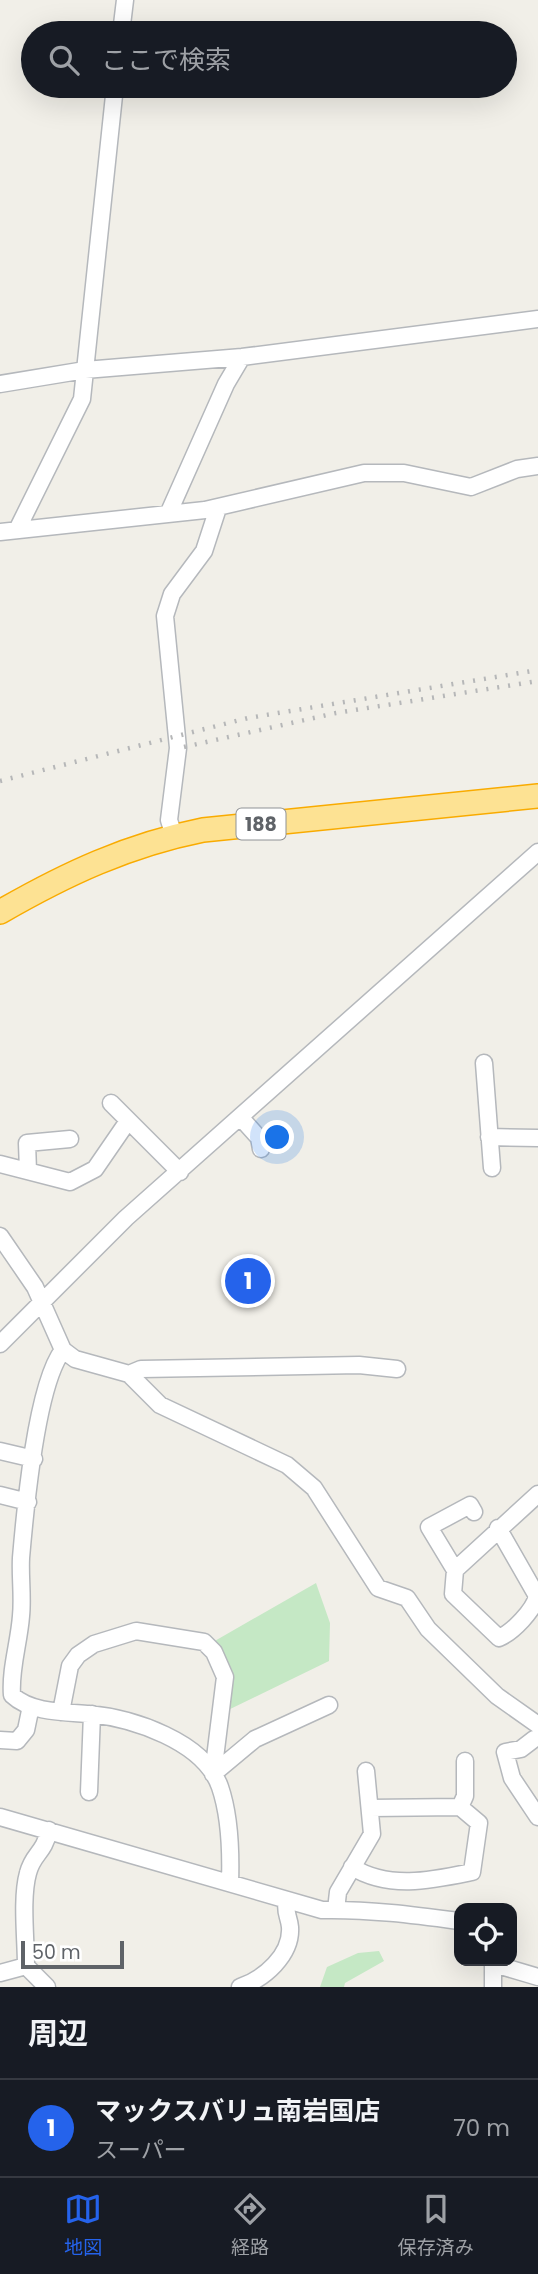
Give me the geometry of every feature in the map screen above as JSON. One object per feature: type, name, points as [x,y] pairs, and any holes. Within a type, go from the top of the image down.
[{"type":"highway","name":"188","points":[[0,912],[88,864],[174,835],[538,796]]},
{"type":"street","points":[[122,21],[125,0]]},
{"type":"street","points":[[17,530],[82,399],[114,98]]},
{"type":"street","points":[[0,384],[86,370],[242,357],[538,319]]},
{"type":"street","points":[[169,512],[226,384],[242,357]]},
{"type":"street","points":[[0,532],[218,508],[365,473],[404,473],[471,487],[517,469],[538,466]]},
{"type":"street","points":[[174,835],[169,820],[178,748],[165,615],[172,594],[204,551],[218,508]]},
{"type":"street","points":[[0,1344],[126,1218],[538,852]]},
{"type":"street","points":[[484,1063],[492,1168]]},
{"type":"street","points":[[111,1103],[180,1172]]},
{"type":"street","points":[[241,1118],[259,1138],[261,1149]]},
{"type":"street","points":[[0,1164],[70,1182],[95,1169],[128,1121]]},
{"type":"street","points":[[489,1137],[538,1138]]},
{"type":"street","points":[[28,1171],[27,1143],[70,1139]]},
{"type":"street","points":[[0,1236],[20,1262],[63,1350],[75,1359],[129,1374],[160,1405],[261,1452],[303,1477],[314,1488],[378,1588],[407,1598],[428,1629],[534,1731],[521,1749],[505,1752],[512,1778],[538,1816]]},
{"type":"street","points":[[63,1350],[55,1361],[46,1388],[34,1459],[21,1559],[22,1614],[11,1681],[12,1695],[31,1706],[131,1719],[164,1734],[213,1774],[220,1787],[228,1826],[230,1884]]},
{"type":"street","points":[[129,1374],[141,1369],[359,1365],[397,1369]]},
{"type":"street","points":[[0,1451],[34,1459]]},
{"type":"street","points":[[455,1570],[538,1494]]},
{"type":"street","points":[[0,1495],[28,1502]]},
{"type":"street","points":[[474,1512],[470,1505],[429,1527],[455,1570],[453,1594],[499,1638],[507,1635],[535,1603],[537,1596],[532,1575],[498,1528]]},
{"type":"street","points":[[61,1712],[70,1666],[94,1644],[146,1630],[204,1642],[214,1652],[225,1676],[213,1774]]},
{"type":"street","points":[[213,1774],[255,1739],[329,1705]]},
{"type":"street","points":[[0,1740],[17,1741],[26,1730],[31,1706]]},
{"type":"street","points":[[89,1792],[92,1714]]},
{"type":"street","points":[[460,1807],[465,1796],[466,1762]]},
{"type":"street","points":[[336,1910],[338,1892],[372,1834],[366,1771]]},
{"type":"street","points":[[352,1867],[362,1873],[419,1883],[472,1872],[479,1823],[460,1807],[370,1808]]},
{"type":"street","points":[[0,1817],[322,1910],[362,1909],[407,1917],[454,1921]]},
{"type":"street","points":[[47,1987],[26,1966],[27,1876],[32,1861],[45,1848],[49,1830]]},
{"type":"street","points":[[249,1986],[280,1959],[285,1948],[290,1927],[284,1913],[287,1900]]},
{"type":"street","points":[[0,1973],[26,1966]]},
{"type":"street","points":[[493,1987],[494,1966]]},
{"type":"street","points":[[503,1966],[538,1977]]},
{"type":"green space","points":[[316,1583],[330,1623],[329,1661],[224,1712],[228,1675],[219,1650],[213,1642]]},
{"type":"green space","points":[[379,1951],[384,1961],[345,1983],[344,1987],[320,1987],[327,1967],[358,1953]]},
{"type":"railway","points":[[0,781],[248,718],[538,670]]},
{"type":"railway","points":[[184,747],[336,713],[538,681]]},
{"type":"place","name":"マックスバリュ南岩国店","points":[[248,1281]]}]
